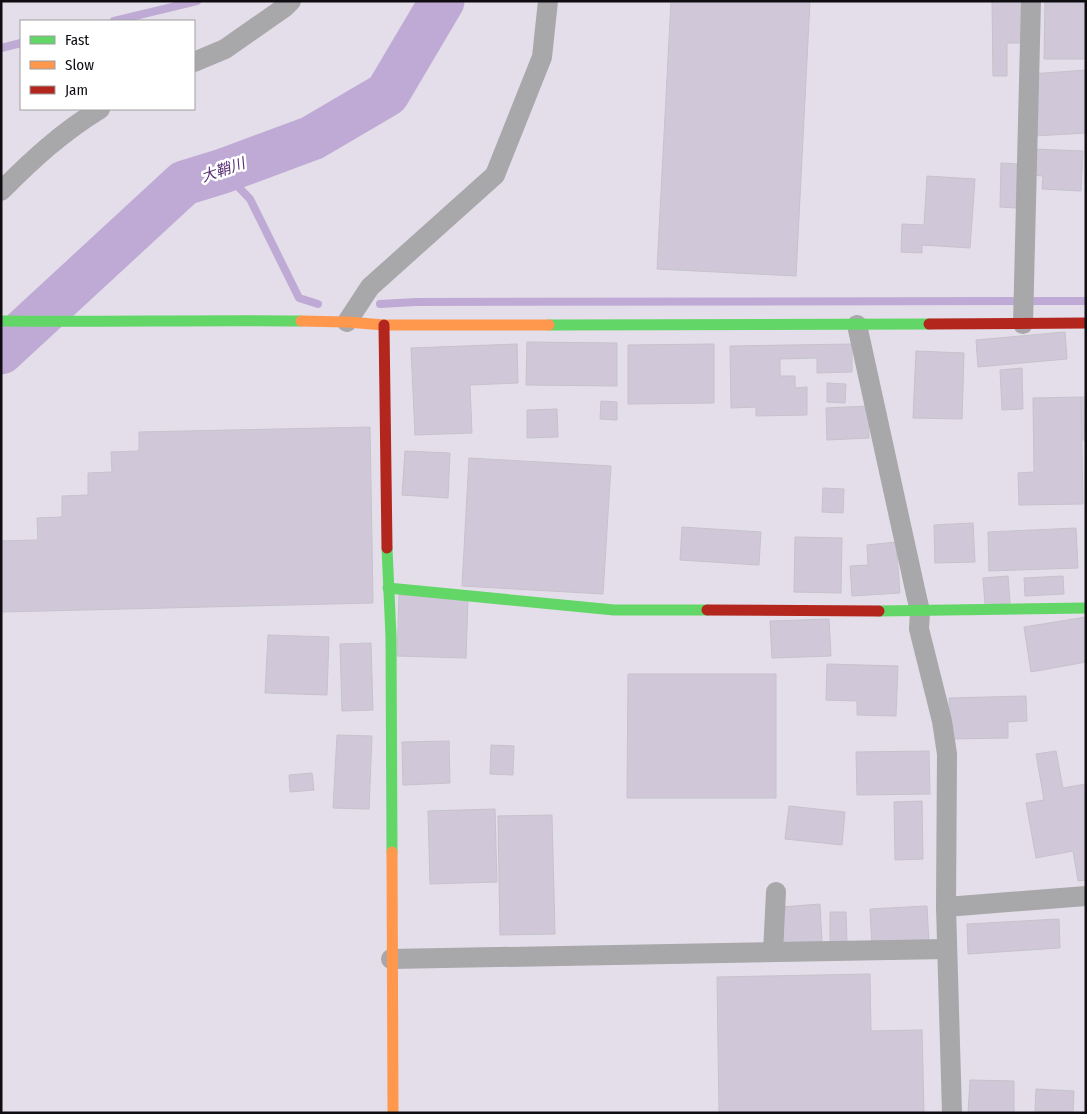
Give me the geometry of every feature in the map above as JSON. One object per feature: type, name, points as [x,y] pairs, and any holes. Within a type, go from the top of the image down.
[{"type":"street","points":[[195,62],[225,49],[291,1]]},
{"type":"street","points":[[348,322],[370,287],[496,175],[542,57],[548,1]]},
{"type":"street","points":[[1023,320],[1031,1]]},
{"type":"street","points":[[1,191],[36,156],[72,126],[98,110]]},
{"type":"street","points":[[1,321],[120,322],[170,320],[348,322],[384,325],[857,326],[1023,320],[1086,323]]},
{"type":"street","points":[[384,325],[388,588],[391,637],[393,1113]]},
{"type":"street","points":[[857,326],[920,611],[919,630],[942,721],[947,754],[946,907],[952,1113]]},
{"type":"street","points":[[388,588],[614,610],[920,611],[1086,608]]},
{"type":"street","points":[[773,952],[776,892]]},
{"type":"street","points":[[946,907],[1086,896]]},
{"type":"street","points":[[391,959],[947,949]]},
{"type":"building","points":[[671,1],[810,1],[796,276],[657,269]]},
{"type":"building","points":[[992,1],[1027,1],[1027,43],[1007,43],[1007,76],[993,76]]},
{"type":"building","points":[[1045,1],[1086,1],[1086,59],[1044,59]]},
{"type":"building","points":[[1086,70],[1086,133],[1034,136],[1031,74]]},
{"type":"building","points":[[1034,149],[1083,151],[1081,191],[1042,189],[1043,176],[1032,175]]},
{"type":"building","points":[[1001,163],[1017,164],[1016,208],[1000,207]]},
{"type":"building","points":[[927,176],[975,179],[970,248],[922,245],[922,253],[901,252],[902,224],[924,225]]},
{"type":"building","points":[[1065,332],[1067,359],[978,367],[976,340]]},
{"type":"building","points":[[527,342],[617,343],[617,386],[526,385]]},
{"type":"building","points":[[517,344],[518,383],[470,385],[472,433],[415,435],[411,348]]},
{"type":"building","points":[[714,344],[714,403],[628,404],[628,345]]},
{"type":"building","points":[[852,344],[852,372],[817,373],[817,358],[780,359],[780,376],[795,376],[795,388],[807,387],[807,415],[756,416],[756,407],[731,408],[730,346]]},
{"type":"building","points":[[916,351],[964,353],[962,419],[913,418]]},
{"type":"building","points":[[1022,368],[1023,409],[1002,410],[1000,370]]},
{"type":"building","points":[[827,383],[846,384],[845,403],[827,402]]},
{"type":"building","points":[[1081,397],[1083,504],[1019,505],[1018,473],[1034,472],[1033,398]]},
{"type":"building","points":[[1081,397],[1086,397],[1086,440],[1082,440]]},
{"type":"building","points":[[601,401],[617,402],[617,420],[600,419]]},
{"type":"building","points":[[868,406],[869,438],[827,440],[826,408]]},
{"type":"building","points":[[557,409],[558,437],[527,438],[527,410]]},
{"type":"building","points":[[370,427],[373,603],[1,612],[1,541],[38,540],[37,518],[62,517],[62,496],[88,495],[88,473],[112,472],[111,452],[139,451],[139,432]]},
{"type":"building","points":[[405,451],[450,453],[448,498],[402,495]]},
{"type":"building","points":[[469,458],[611,466],[603,594],[462,586]]},
{"type":"building","points":[[823,488],[844,489],[843,513],[822,512]]},
{"type":"building","points":[[973,523],[975,562],[935,563],[934,525]]},
{"type":"building","points":[[682,527],[761,532],[759,565],[680,560]]},
{"type":"building","points":[[1076,528],[1078,568],[989,571],[988,532]]},
{"type":"building","points":[[795,537],[842,538],[841,593],[794,592]]},
{"type":"building","points":[[896,542],[900,593],[852,596],[850,566],[868,565],[867,545]]},
{"type":"building","points":[[1008,576],[1010,603],[985,605],[983,578]]},
{"type":"building","points":[[1063,576],[1064,594],[1025,596],[1024,578]]},
{"type":"building","points":[[399,595],[468,597],[466,658],[397,656]]},
{"type":"building","points":[[1086,617],[1086,662],[1031,672],[1024,627]]},
{"type":"building","points":[[829,619],[831,656],[772,658],[770,621]]},
{"type":"building","points":[[268,635],[329,637],[327,695],[265,693]]},
{"type":"building","points":[[371,643],[373,710],[342,711],[340,644]]},
{"type":"building","points":[[827,664],[898,666],[896,716],[857,715],[857,701],[826,700]]},
{"type":"building","points":[[628,674],[776,674],[776,798],[627,798]]},
{"type":"building","points":[[1026,696],[1027,721],[1008,722],[1008,738],[950,739],[949,698]]},
{"type":"building","points":[[337,735],[372,736],[369,809],[333,808]]},
{"type":"building","points":[[449,741],[450,783],[403,785],[402,742]]},
{"type":"building","points":[[491,745],[514,746],[513,775],[490,774]]},
{"type":"building","points":[[929,751],[930,794],[857,795],[856,752]]},
{"type":"building","points":[[1056,751],[1063,788],[1086,784],[1086,880],[1078,881],[1073,851],[1036,858],[1026,803],[1044,800],[1036,754]]},
{"type":"building","points":[[312,773],[314,790],[290,792],[289,775]]},
{"type":"building","points":[[922,801],[923,859],[895,860],[894,802]]},
{"type":"building","points":[[789,806],[845,812],[842,845],[785,839]]},
{"type":"building","points":[[495,809],[497,882],[430,884],[428,811]]},
{"type":"building","points":[[552,815],[555,934],[500,935],[498,816]]},
{"type":"building","points":[[820,904],[822,941],[784,943],[782,907]]},
{"type":"building","points":[[927,906],[929,943],[872,947],[870,909]]},
{"type":"building","points":[[830,912],[846,912],[847,943],[830,943]]},
{"type":"building","points":[[1059,919],[1060,948],[968,954],[967,924]]},
{"type":"building","points":[[870,974],[871,1031],[922,1030],[924,1113],[719,1113],[717,977]]},
{"type":"building","points":[[970,1080],[1014,1081],[1014,1113],[968,1113]]},
{"type":"building","points":[[1036,1089],[1074,1091],[1073,1113],[1035,1111]]},
{"type":"waterway","points":[[118,20],[197,1]]},
{"type":"waterway","name":"大鞘川","points":[[1,352],[184,183],[223,171],[312,138],[387,94],[442,1]]},
{"type":"waterway","points":[[1,48],[20,43]]},
{"type":"waterway","points":[[223,171],[250,199],[299,298],[318,304]]},
{"type":"waterway","points":[[380,304],[416,302],[1086,301]]},
{"type":"traffic: fast","points":[[1,321],[301,321]]},
{"type":"traffic: fast","points":[[549,325],[929,324]]},
{"type":"traffic: fast","points":[[387,548],[391,637],[392,852]]},
{"type":"traffic: fast","points":[[388,588],[614,610],[707,610]]},
{"type":"traffic: fast","points":[[879,611],[1086,608]]},
{"type":"traffic: slow","points":[[301,321],[384,325],[549,325]]},
{"type":"traffic: slow","points":[[392,852],[393,1113]]},
{"type":"traffic: jam","points":[[929,324],[1086,323]]},
{"type":"traffic: jam","points":[[384,325],[387,548]]},
{"type":"traffic: jam","points":[[707,610],[879,611]]}]
